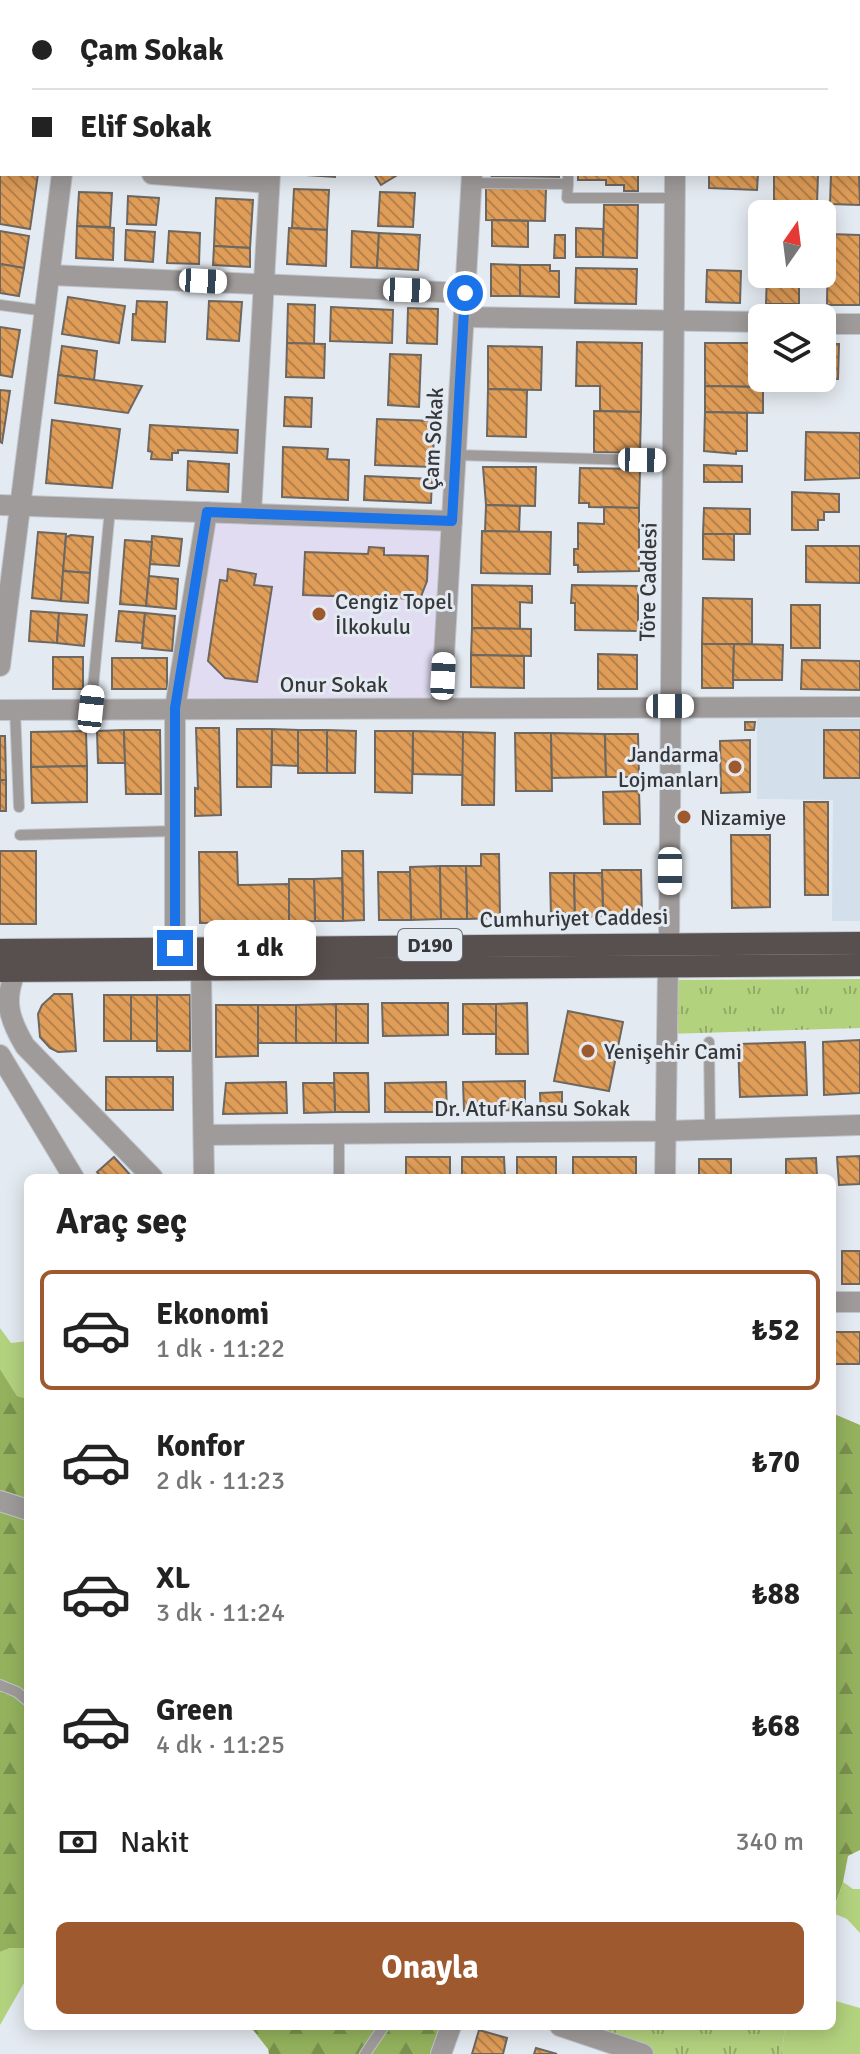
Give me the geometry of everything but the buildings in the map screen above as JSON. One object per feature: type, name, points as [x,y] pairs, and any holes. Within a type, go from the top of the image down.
[{"type":"highway","name":"Cumhuriyet Caddesi","points":[[8,960],[175,948],[860,943]]},
{"type":"highway","name":"D190","points":[[8,960],[201,969],[860,965]]},
{"type":"street","points":[[0,666],[10,506],[45,311],[62,176]]},
{"type":"street","points":[[211,176],[270,178],[251,514]]},
{"type":"street","name":"Töre Caddesi","points":[[669,943],[675,176]]},
{"type":"street","name":"Çam Sokak","points":[[441,708],[471,178]]},
{"type":"street","points":[[50,275],[465,293]]},
{"type":"street","points":[[464,317],[748,322]]},
{"type":"street","points":[[836,324],[860,324]]},
{"type":"street","points":[[10,506],[452,521]]},
{"type":"street","points":[[175,948],[175,708],[207,512]]},
{"type":"street","name":"Onur Sokak","points":[[7,710],[860,707]]},
{"type":"street","points":[[8,960],[6,1020],[35,1058],[149,1174]]},
{"type":"street","points":[[665,1174],[668,966]]},
{"type":"street","points":[[201,969],[204,1174]]},
{"type":"street","points":[[0,1055],[72,1174]]},
{"type":"street","name":"Dr. Atuf Kansu Sokak","points":[[204,1135],[666,1131],[860,1125]]},
{"type":"street","points":[[836,1302],[860,1302]]},
{"type":"street","points":[[0,1501],[24,1509]]},
{"type":"street","points":[[441,2054],[450,2030]]},
{"type":"street","points":[[569,2030],[610,2049],[643,2054]]},
{"type":"lane","points":[[471,178],[568,179],[567,198],[675,198]]},
{"type":"lane","points":[[0,305],[45,311]]},
{"type":"lane","points":[[456,455],[673,461]]},
{"type":"lane","points":[[91,709],[110,509]]},
{"type":"lane","points":[[7,710],[19,807]]},
{"type":"lane","points":[[20,835],[175,831]]},
{"type":"lane","points":[[709,1042],[710,1129]]},
{"type":"lane","points":[[339,1133],[339,1174]]},
{"type":"lane","points":[[0,1685],[24,1698]]},
{"type":"lane","points":[[365,2054],[381,2030]]},
{"type":"shaded area","name":"Cengiz Topel İlkokulu","points":[[207,512],[452,521],[441,708],[175,708]]},
{"type":"shaded area","points":[[757,718],[860,719],[860,921],[832,921],[833,800],[757,799]]},
{"type":"green space","points":[[860,979],[860,1028],[667,1034],[668,980]]},
{"type":"green space","points":[[0,1328],[11,1343],[24,1341],[24,1398],[17,1396],[0,1369]]},
{"type":"green space","points":[[0,1369],[17,1396],[24,1398],[24,1948],[0,1952]]},
{"type":"green space","points":[[836,1415],[860,1425],[860,1850],[848,1856],[836,1902]]},
{"type":"green space","points":[[843,1882],[853,1889],[860,1889],[860,1933],[847,1919],[836,1914]]},
{"type":"green space","points":[[24,1948],[24,1983],[0,2025],[0,1952]]},
{"type":"green space","points":[[836,2001],[860,2008],[860,2054],[782,2054],[785,2030],[836,2030]]},
{"type":"green space","points":[[253,2030],[450,2030],[441,2054],[269,2054]]},
{"type":"green space","points":[[572,2030],[785,2030],[782,2054],[643,2054]]},
{"type":"place","name":"Cengiz Topel İlkokulu","points":[[319,614]]},
{"type":"place","name":"Jandarma Lojmanları","points":[[735,767]]},
{"type":"place","name":"Nizamiye","points":[[684,817]]},
{"type":"place","name":"Yenişehir Cami","points":[[588,1051]]},
{"type":"route","points":[[175,948],[175,708],[207,512],[452,521],[465,293]]}]
